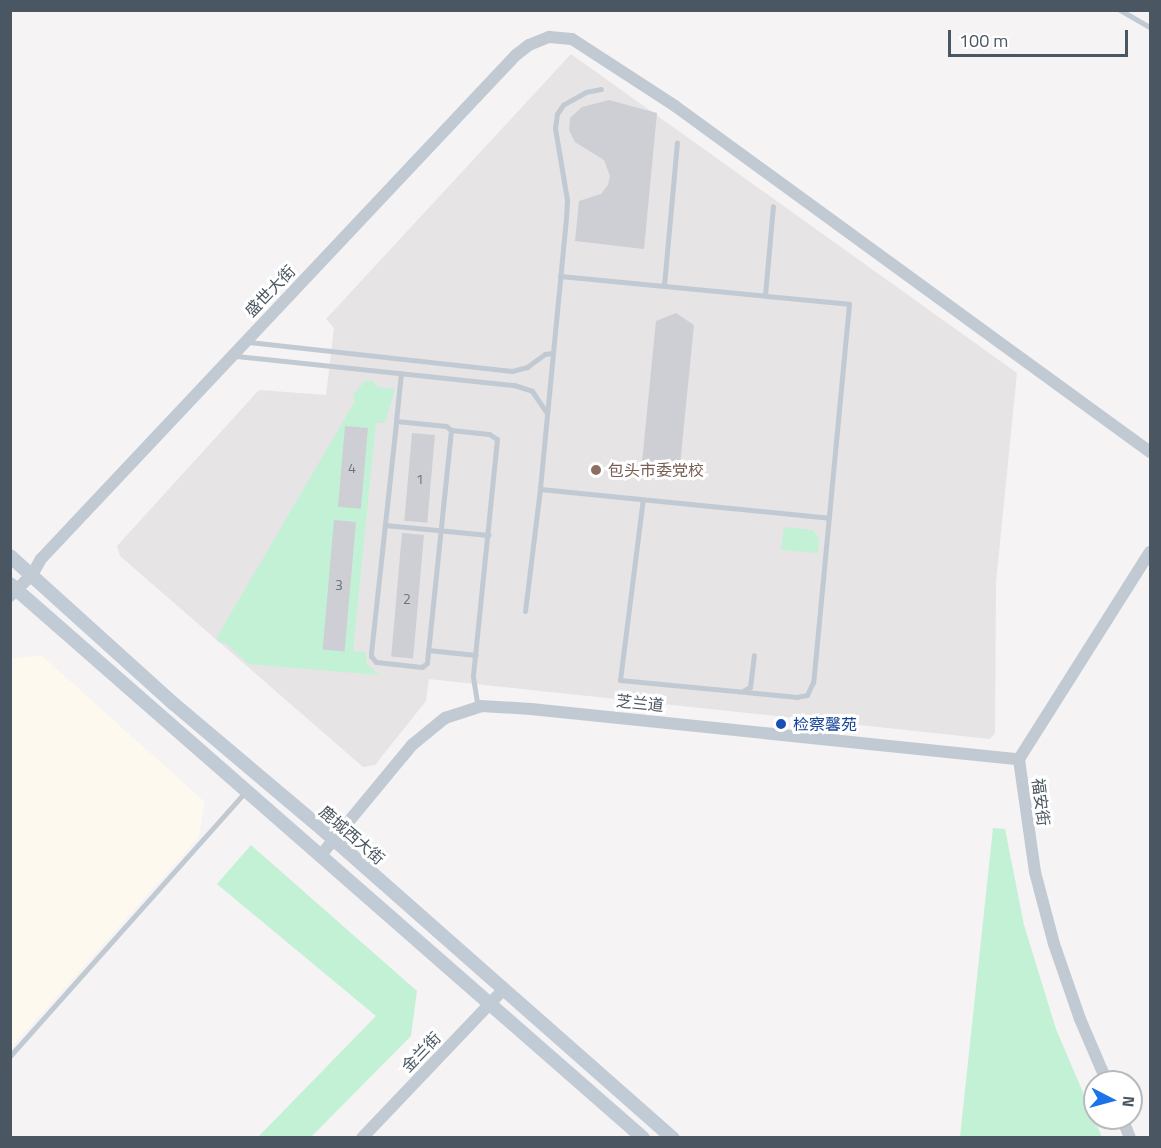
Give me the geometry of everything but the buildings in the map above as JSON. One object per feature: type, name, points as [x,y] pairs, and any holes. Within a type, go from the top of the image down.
[{"type":"main road","name":"鹿城西大街","points":[[10,556],[174,704],[673,1137]]},
{"type":"main road","points":[[13,590],[321,855],[643,1137]]},
{"type":"street","name":"盛世大街","points":[[13,590],[32,575],[41,559],[516,56],[529,45],[549,37],[572,39],[675,106],[1150,452]]},
{"type":"street","name":"福安街","points":[[1102,1070],[1080,1019],[1054,944],[1035,872],[1025,821],[1019,759],[1150,552]]},
{"type":"street","name":"芝兰道","points":[[321,855],[412,745],[445,718],[478,707],[531,709],[1019,759]]},
{"type":"street","name":"金兰街","points":[[362,1137],[504,989]]},
{"type":"lane","points":[[1120,10],[1150,27]]},
{"type":"lane","points":[[525,611],[540,489],[567,200],[555,128],[557,114],[562,105],[572,99],[601,89]]},
{"type":"lane","points":[[664,285],[677,143]]},
{"type":"lane","points":[[765,295],[774,206]]},
{"type":"lane","points":[[560,276],[849,304],[810,692],[797,697],[620,680],[643,499]]},
{"type":"lane","points":[[245,341],[513,371],[527,367],[545,354],[553,352]]},
{"type":"lane","points":[[231,356],[525,388],[537,397],[547,413]]},
{"type":"lane","points":[[401,373],[371,659],[422,667],[427,663],[451,430]]},
{"type":"lane","points":[[396,421],[446,426],[451,430],[489,435],[497,439],[473,677],[478,707]]},
{"type":"lane","points":[[540,489],[829,518]]},
{"type":"lane","points":[[385,525],[489,535]]},
{"type":"lane","points":[[428,650],[476,655]]},
{"type":"lane","points":[[741,692],[750,687],[754,655]]},
{"type":"lane","points":[[10,1056],[246,790]]},
{"type":"shaded area","name":"包头市委党校","points":[[571,54],[1017,373],[996,582],[995,733],[990,739],[429,679],[426,701],[375,765],[363,767],[120,556],[117,546],[259,390],[326,395],[334,328],[326,319]]},
{"type":"shaded area","points":[[41,655],[205,802],[198,838],[11,1048],[11,659]]},
{"type":"green space","points":[[365,381],[373,381],[378,387],[395,389],[385,423],[376,423],[353,651],[365,652],[367,664],[379,675],[248,664],[226,643],[218,642],[217,637],[355,401],[353,395]]},
{"type":"green space","points":[[784,527],[813,530],[819,538],[818,553],[781,550]]},
{"type":"green space","points":[[993,828],[1005,829],[1024,925],[1056,1029],[1083,1092],[1083,1130],[1099,1130],[1102,1137],[960,1137]]},
{"type":"green space","points":[[251,845],[417,991],[411,1036],[311,1137],[258,1137],[376,1016],[217,884]]},
{"type":"place","name":"包头市委党校","points":[[596,470]]},
{"type":"place","name":"检察馨苑","points":[[781,724]]}]
